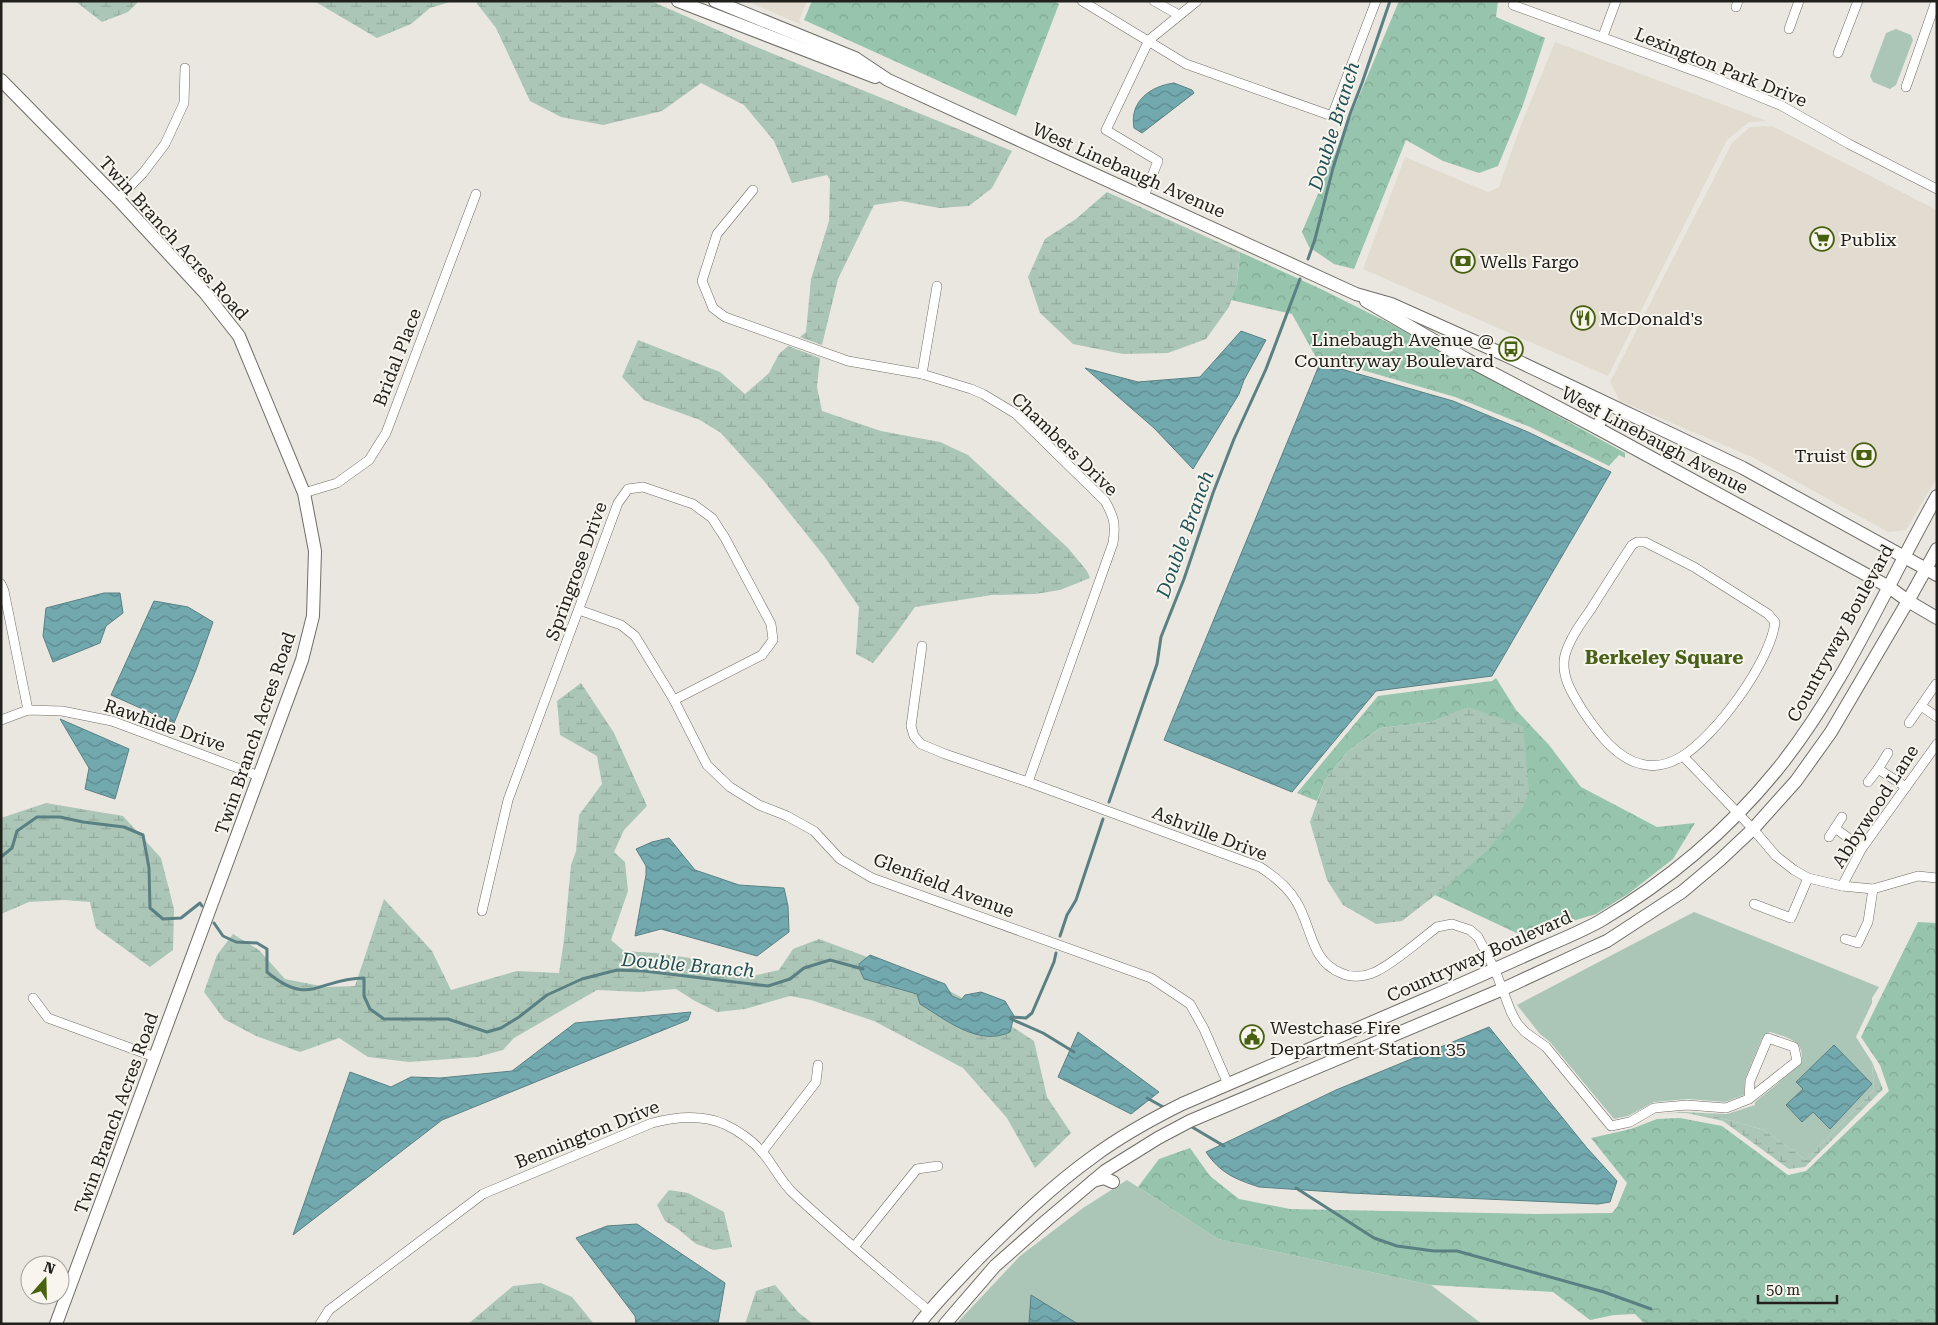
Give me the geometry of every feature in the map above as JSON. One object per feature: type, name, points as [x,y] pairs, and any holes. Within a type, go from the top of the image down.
[{"type":"street","name":"West Linebaugh Avenue","points":[[678,1],[861,73],[888,80]]},
{"type":"street","name":"West Linebaugh Avenue","points":[[715,1],[855,58],[888,80],[1356,294],[1391,304],[1487,347],[1743,468],[1937,575]]},
{"type":"street","points":[[1082,1],[1186,64],[1332,116],[1376,1]]},
{"type":"street","points":[[1154,1],[1179,15]]},
{"type":"street","points":[[1144,196],[1158,161],[1106,130],[1149,40],[1197,1]]},
{"type":"street","points":[[1603,36],[1616,1]]},
{"type":"street","points":[[1789,29],[1799,1]]},
{"type":"street","points":[[1838,53],[1858,1]]},
{"type":"street","points":[[1906,87],[1936,1]]},
{"type":"street","name":"Lexington Park Drive","points":[[1513,5],[1603,36],[1782,106],[1849,144],[1937,189]]},
{"type":"street","points":[[731,23],[737,10]]},
{"type":"street","points":[[118,199],[144,173],[166,144],[184,103],[185,68]]},
{"type":"street","name":"Twin Branch Acres Road","points":[[1,80],[118,199],[204,293],[239,336],[304,494],[315,551],[313,616],[302,660],[56,1324]]},
{"type":"street","name":"Chambers Drive","points":[[753,190],[718,234],[702,281],[713,308],[725,317],[848,361],[922,374],[971,388],[1016,414],[1105,501],[1114,516],[1113,544],[1028,782]]},
{"type":"street","name":"Bridal Place","points":[[304,494],[337,483],[369,460],[386,433],[476,194]]},
{"type":"street","points":[[922,374],[937,286]]},
{"type":"street","name":"West Linebaugh Avenue","points":[[1356,294],[1373,306],[1466,359],[1889,587],[1937,618]]},
{"type":"street","points":[[1597,428],[1608,405]]},
{"type":"street","name":"Springrose Drive","points":[[482,911],[508,800],[618,502],[628,488],[644,487],[693,504],[712,518],[725,538],[771,624],[773,640],[762,655],[674,700]]},
{"type":"street","name":"Countryway Boulevard","points":[[919,1324],[929,1310],[1004,1232],[1034,1205],[1094,1156],[1148,1121],[1228,1084],[1495,970],[1598,923],[1668,875],[1704,846],[1739,814],[1800,740],[1832,690],[1937,496]]},
{"type":"street","points":[[1637,542],[1645,542],[1694,567],[1768,614],[1775,622],[1774,633],[1754,672],[1732,708],[1701,741],[1682,756],[1669,763],[1655,766],[1642,764],[1618,753],[1586,715],[1566,680],[1565,657],[1573,636],[1632,545],[1637,542]]},
{"type":"street","points":[[929,1310],[945,1323],[995,1266],[1046,1220],[1105,1171],[1158,1138],[1190,1121],[1503,989],[1607,941],[1682,892],[1753,829],[1796,781],[1831,732],[1937,548]]},
{"type":"street","points":[[1,584],[28,710]]},
{"type":"street","name":"Glenfield Avenue","points":[[579,610],[621,625],[635,636],[674,700],[707,765],[730,787],[759,806],[787,816],[814,831],[840,859],[881,881],[1151,978],[1190,1004],[1204,1029],[1228,1084]]},
{"type":"street","name":"Ashville Drive","points":[[922,646],[911,726],[914,736],[921,744],[1260,867],[1277,878],[1297,902],[1318,954],[1325,964],[1345,975],[1354,976],[1373,973],[1437,927],[1452,924],[1470,930],[1478,937],[1495,970],[1510,1012],[1517,1023],[1525,1032],[1546,1047],[1612,1126],[1630,1122],[1654,1108],[1687,1105],[1726,1108],[1750,1099],[1797,1061],[1794,1047],[1768,1038],[1750,1081],[1750,1099]]},
{"type":"street","points":[[1909,723],[1936,684]]},
{"type":"street","points":[[1921,706],[1937,717]]},
{"type":"street","name":"Rawhide Drive","points":[[1,720],[28,710],[62,711],[112,721],[259,776]]},
{"type":"street","name":"Abbywood Lane","points":[[1842,886],[1862,848],[1937,744]]},
{"type":"street","points":[[1868,782],[1888,753]]},
{"type":"street","name":"Abbywood Lane","points":[[1682,756],[1739,814],[1776,856],[1808,878],[1842,886],[1873,889],[1918,876],[1937,878]]},
{"type":"street","points":[[1878,769],[1906,787]]},
{"type":"street","points":[[1829,837],[1842,817]]},
{"type":"street","points":[[1835,828],[1862,848]]},
{"type":"street","points":[[1754,904],[1791,918],[1808,878]]},
{"type":"street","points":[[1845,938],[1858,943],[1868,922],[1873,889]]},
{"type":"street","points":[[1598,923],[1607,941]]},
{"type":"street","points":[[33,998],[48,1018],[156,1057]]},
{"type":"street","points":[[762,1152],[816,1082],[818,1065]]},
{"type":"street","points":[[1228,1084],[1236,1103]]},
{"type":"street","name":"Bennington Drive","points":[[320,1324],[329,1310],[483,1194],[652,1123],[671,1118],[697,1117],[721,1123],[744,1135],[762,1152],[791,1191],[929,1310]]},
{"type":"street","points":[[854,1247],[918,1169],[938,1166]]},
{"type":"street","points":[[1093,1181],[1104,1178],[1113,1182]]},
{"type":"shaded area","points":[[746,1],[807,1],[799,20],[805,26]]},
{"type":"shaded area","points":[[1555,42],[1767,121],[1749,122],[1727,140],[1608,376],[1363,269],[1405,157],[1488,192],[1499,187],[1521,125]]},
{"type":"shaded area","points":[[1772,126],[1937,210],[1937,478],[1906,530],[1888,532],[1752,457],[1620,401],[1610,382],[1732,143],[1750,127]]},
{"type":"green space","points":[[75,1],[139,1],[128,12],[102,22]]},
{"type":"green space","points":[[314,1],[453,1],[430,8],[411,24],[377,38]]},
{"type":"green space","points":[[475,1],[651,1],[754,46],[1012,151],[992,188],[969,206],[939,208],[901,201],[874,205],[838,279],[822,345],[800,337],[806,332],[811,279],[829,221],[830,180],[827,175],[792,183],[774,141],[744,105],[701,83],[662,111],[603,125],[561,117],[530,101],[496,28]]},
{"type":"green space","points":[[812,1],[1054,1],[1059,4],[1016,116],[804,20]]},
{"type":"green space","points":[[1399,1],[1498,1],[1496,17],[1545,38],[1523,105],[1498,166],[1479,173],[1443,161],[1406,140],[1354,269],[1334,264],[1309,247],[1302,232]]},
{"type":"green space","points":[[1896,29],[1911,35],[1913,40],[1896,85],[1890,89],[1873,82],[1870,76],[1886,33]]},
{"type":"green space","points":[[1107,192],[1240,252],[1237,283],[1229,307],[1206,339],[1168,353],[1123,354],[1073,344],[1040,313],[1028,277],[1045,239],[1076,219]]},
{"type":"green space","points":[[1240,252],[1393,325],[1625,453],[1625,458],[1619,455],[1609,466],[1530,427],[1455,397],[1321,358],[1317,359],[1292,314],[1231,300],[1237,283]]},
{"type":"green space","points":[[638,340],[720,372],[745,394],[769,373],[779,354],[788,346],[820,358],[817,387],[822,411],[881,431],[940,442],[968,455],[1068,548],[1087,571],[1090,578],[1060,590],[1035,594],[992,595],[915,607],[873,663],[856,654],[859,607],[824,556],[764,481],[721,433],[700,420],[644,400],[622,377]]},
{"type":"green space","points":[[1496,678],[1516,710],[1549,745],[1581,787],[1657,827],[1695,823],[1673,859],[1628,894],[1596,914],[1523,936],[1435,895],[1488,849],[1468,708],[1431,722],[1380,728],[1347,752],[1325,780],[1317,801],[1297,793],[1378,696],[1492,681]]},
{"type":"green space","points":[[581,683],[614,733],[647,806],[624,830],[614,852],[625,862],[628,891],[611,940],[624,951],[690,958],[720,968],[757,975],[779,970],[793,949],[819,939],[929,980],[994,1015],[1034,1041],[1047,1097],[1071,1133],[1035,1168],[1007,1118],[963,1068],[874,1021],[811,1000],[790,996],[745,1009],[717,1012],[676,989],[639,992],[597,990],[514,1038],[503,1050],[477,1057],[409,1062],[368,1057],[339,1038],[300,1052],[256,1036],[224,1019],[204,992],[217,955],[233,934],[259,950],[285,979],[326,987],[355,986],[384,899],[432,951],[451,990],[517,971],[559,973],[571,865],[576,851],[579,815],[602,784],[597,756],[560,735],[557,701]]},
{"type":"green space","points":[[1468,707],[1523,726],[1529,792],[1522,809],[1488,849],[1447,886],[1402,921],[1376,924],[1343,905],[1327,880],[1310,822],[1325,780],[1347,752],[1380,728],[1431,722]]},
{"type":"green space","points":[[46,803],[123,816],[161,858],[174,909],[173,950],[150,967],[96,928],[90,902],[64,900],[29,902],[1,914],[1,818]]},
{"type":"green space","points":[[1694,912],[1879,987],[1872,998],[1872,1003],[1856,1037],[1872,1062],[1874,1090],[1806,1160],[1764,1130],[1703,1113],[1727,1114],[1755,1105],[1755,1102],[1800,1065],[1801,1051],[1799,1046],[1790,1039],[1770,1032],[1763,1036],[1745,1079],[1744,1095],[1725,1102],[1688,1099],[1654,1102],[1628,1116],[1614,1119],[1517,1005]]},
{"type":"green space","points":[[1918,922],[1937,923],[1937,1324],[1645,1324],[1635,1314],[1614,1315],[1590,1320],[1553,1292],[1431,1285],[1218,1239],[1138,1187],[1159,1159],[1190,1148],[1210,1176],[1239,1199],[1290,1209],[1536,1214],[1612,1213],[1617,1207],[1627,1183],[1591,1138],[1631,1129],[1657,1119],[1680,1118],[1722,1126],[1788,1175],[1806,1171],[1889,1091],[1880,1065],[1861,1037]]},
{"type":"green space","points":[[1872,1062],[1883,1089],[1805,1167],[1789,1169],[1723,1121],[1683,1112],[1703,1113],[1764,1130],[1806,1160],[1874,1090]]},
{"type":"green space","points":[[1127,1180],[1218,1239],[1431,1285],[1482,1324],[956,1324],[1020,1256],[1083,1208]]},
{"type":"green space","points":[[669,1190],[688,1193],[724,1212],[732,1247],[714,1250],[696,1244],[665,1221],[657,1205]]},
{"type":"green space","points":[[541,1283],[572,1297],[594,1324],[468,1324],[513,1286]]},
{"type":"green space","points":[[775,1285],[798,1312],[813,1324],[745,1324],[756,1291]]},
{"type":"water","points":[[1174,83],[1192,90],[1194,93],[1142,133],[1134,128],[1133,118],[1135,110],[1144,96],[1150,91]]},
{"type":"water","points":[[1241,331],[1266,340],[1244,380],[1239,394],[1193,469],[1154,428],[1085,368],[1138,382],[1200,377]]},
{"type":"water","points":[[1320,363],[1453,401],[1528,432],[1611,472],[1492,676],[1376,691],[1292,792],[1164,740]]},
{"type":"water","points":[[104,593],[120,593],[123,613],[106,626],[100,643],[53,662],[43,636],[46,608]]},
{"type":"water","points":[[154,601],[188,607],[213,622],[174,723],[111,695]]},
{"type":"water","points":[[60,719],[129,749],[115,799],[85,789],[89,768]]},
{"type":"water","points":[[669,838],[695,870],[739,885],[784,888],[788,906],[789,932],[757,956],[661,929],[635,936],[646,875],[646,866],[636,849],[652,842]]},
{"type":"water","points":[[870,955],[945,984],[952,996],[961,1000],[965,995],[981,992],[1005,1001],[1014,1016],[1010,1032],[998,1036],[987,1036],[963,1030],[920,1004],[917,994],[864,979],[859,964]]},
{"type":"water","points":[[691,1012],[688,1020],[442,1120],[293,1235],[350,1072],[391,1087],[411,1077],[440,1078],[512,1071],[575,1023]]},
{"type":"water","points":[[1489,1027],[1587,1148],[1617,1181],[1610,1202],[1598,1204],[1259,1187],[1229,1174],[1217,1165],[1206,1152],[1336,1090]]},
{"type":"water","points":[[1078,1032],[1159,1092],[1131,1114],[1058,1077]]},
{"type":"water","points":[[1834,1045],[1872,1084],[1830,1129],[1813,1112],[1802,1122],[1786,1105],[1803,1089],[1796,1082]]},
{"type":"water","points":[[637,1224],[725,1283],[718,1324],[636,1324],[635,1316],[576,1238],[607,1226]]},
{"type":"water","points":[[1031,1295],[1078,1324],[1029,1324]]},
{"type":"waterway","name":"Double Branch","points":[[1308,259],[1350,114],[1390,1]]},
{"type":"waterway","name":"Double Branch","points":[[1109,802],[1157,664],[1161,637],[1184,579],[1213,493],[1234,439],[1266,369],[1300,279]]},
{"type":"waterway","name":"Double Branch","points":[[1,857],[12,848],[17,831],[37,817],[60,817],[124,827],[143,835],[149,868],[150,908],[163,919],[181,918],[200,903],[202,906]]},
{"type":"waterway","name":"Double Branch","points":[[1060,936],[1067,915],[1076,900],[1103,819]]},
{"type":"waterway","name":"Double Branch","points":[[214,923],[223,936],[236,942],[257,943],[267,949],[267,972],[282,983],[294,988],[305,990],[349,979],[364,978],[364,996],[370,1009],[384,1019],[448,1019],[487,1032],[501,1028],[519,1017],[547,995],[582,979],[617,970],[644,971],[768,986],[790,979],[804,968],[830,960],[863,969]]},
{"type":"waterway","name":"Double Branch","points":[[1011,1017],[1026,1018],[1032,1013],[1056,953]]},
{"type":"waterway","name":"Double Branch","points":[[1011,1019],[1043,1033],[1074,1052]]},
{"type":"waterway","points":[[1147,1098],[1165,1108]]},
{"type":"waterway","points":[[1192,1127],[1224,1146]]},
{"type":"waterway","points":[[1296,1188],[1374,1238],[1397,1246],[1434,1251],[1457,1251],[1604,1292],[1651,1309]]},
{"type":"place","name":"Publix","points":[[1822,239]]},
{"type":"place","name":"Wells Fargo","points":[[1463,261]]},
{"type":"place","name":"McDonald's","points":[[1583,318]]},
{"type":"place","name":"Linebaugh Avenue @ Countryway Boulevard","points":[[1511,349]]},
{"type":"place","name":"Truist","points":[[1864,455]]},
{"type":"place","name":"Westchase Fire Department Station 35","points":[[1252,1037]]},
{"type":"district","name":"Berkeley Square","points":[[1664,657]]}]
